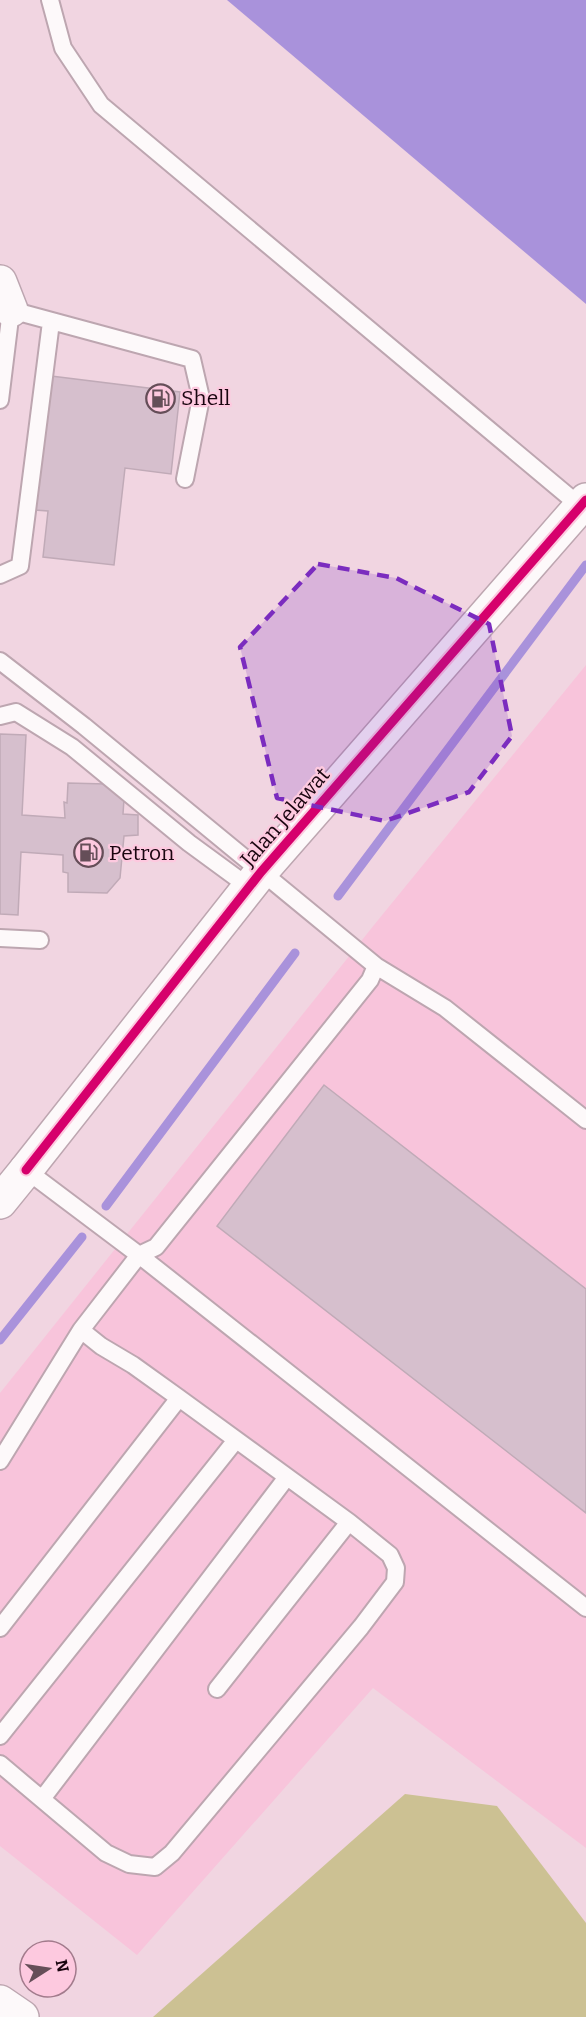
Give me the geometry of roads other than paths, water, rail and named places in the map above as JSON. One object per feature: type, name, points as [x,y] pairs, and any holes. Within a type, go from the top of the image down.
[{"type":"main road","name":"Jalan Jelawat","points":[[0,1202],[255,879],[583,503]]},
{"type":"main road","points":[[0,2002],[22,2017]]},
{"type":"lane","points":[[50,0],[63,48],[100,105],[583,503]]},
{"type":"lane","points":[[0,400],[6,296],[51,322],[192,359],[201,398],[185,479]]},
{"type":"lane","points":[[0,574],[20,566],[51,322]]},
{"type":"lane","points":[[0,661],[84,726],[255,879],[376,966],[445,1008],[586,1120]]},
{"type":"lane","points":[[0,716],[16,712],[72,747],[189,843],[255,879]]},
{"type":"lane","points":[[0,938],[40,940]]},
{"type":"lane","points":[[0,1461],[81,1330],[139,1255],[156,1247],[370,980],[376,966]]},
{"type":"lane","points":[[26,1170],[139,1255],[586,1608]]},
{"type":"lane","points":[[0,1764],[106,1853],[129,1864],[155,1867],[172,1853],[361,1628],[395,1582],[396,1568],[390,1555],[349,1522],[133,1365],[100,1346],[81,1330]]},
{"type":"lane","points":[[0,1628],[179,1398]]},
{"type":"lane","points":[[0,1736],[236,1440]]},
{"type":"lane","points":[[42,1799],[287,1477]]},
{"type":"lane","points":[[217,1689],[349,1522]]},
{"type":"waterway","points":[[338,896],[586,565]]},
{"type":"waterway","points":[[106,1206],[295,953]]},
{"type":"waterway","points":[[0,1340],[82,1237]]},
{"type":"place","name":"Shell","points":[[160,398]]},
{"type":"place","name":"Petron","points":[[88,853]]}]
